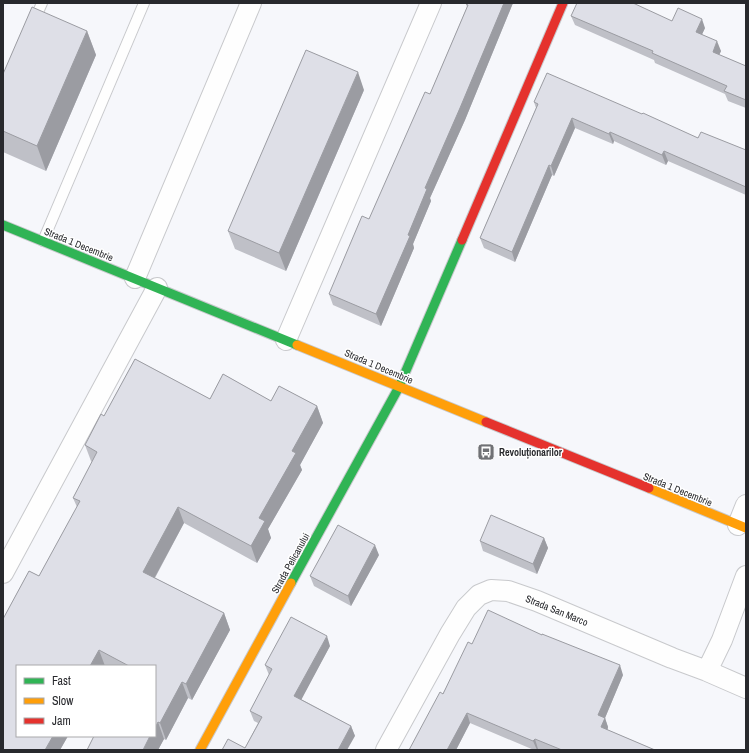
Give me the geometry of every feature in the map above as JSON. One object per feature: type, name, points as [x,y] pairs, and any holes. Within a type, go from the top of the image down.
[{"type":"street","points":[[135,278],[250,3]]},
{"type":"street","points":[[286,340],[430,3]]},
{"type":"street","name":"Strada Pelicanului","points":[[200,750],[399,387],[563,3]]},
{"type":"street","name":"Strada 1 Decembrie","points":[[3,225],[742,526]]},
{"type":"street","points":[[3,573],[157,288]]},
{"type":"street","points":[[742,526],[746,505]]},
{"type":"street","points":[[707,671],[722,640],[745,582]]},
{"type":"street","name":"Strada San Marco","points":[[386,750],[466,608],[479,595],[491,590],[508,591],[538,601],[746,688]]},
{"type":"lane","points":[[30,31],[42,3]]},
{"type":"lane","points":[[43,241],[144,3]]},
{"type":"building","points":[[466,3],[504,3],[425,188],[427,189],[408,235],[410,236],[376,314],[329,294],[362,216],[369,219],[425,92],[430,94],[468,5]]},
{"type":"building","points":[[577,3],[633,3],[672,21],[678,8],[702,19],[696,32],[717,41],[713,52],[746,66],[746,100],[724,91],[727,86],[652,53],[653,51],[571,16]]},
{"type":"building","points":[[32,7],[87,31],[37,146],[3,131],[3,74]]},
{"type":"building","points":[[306,50],[358,72],[279,253],[228,231]]},
{"type":"building","points":[[547,73],[642,114],[643,113],[698,138],[701,132],[746,150],[746,187],[664,151],[662,155],[610,132],[609,134],[572,118],[551,166],[549,165],[512,252],[480,238],[538,104],[534,102]]},
{"type":"building","points":[[135,359],[210,399],[223,374],[271,401],[279,386],[317,406],[292,451],[296,453],[259,518],[265,521],[251,546],[178,507],[143,572],[224,613],[186,684],[182,682],[160,723],[158,722],[156,726],[156,665],[127,665],[99,650],[91,665],[16,665],[16,737],[52,737],[45,750],[3,750],[3,619],[29,571],[39,576],[80,501],[73,498],[97,452],[85,445],[101,414],[104,416]]},
{"type":"building","points":[[491,515],[544,538],[533,564],[480,541]]},
{"type":"building","points":[[338,525],[375,545],[348,596],[310,576]]},
{"type":"building","points":[[488,610],[542,635],[620,665],[598,715],[605,718],[601,727],[655,750],[562,750],[535,739],[533,741],[467,713],[447,750],[409,750],[440,692],[443,694],[468,642],[472,644]]},
{"type":"building","points":[[291,617],[327,636],[294,696],[351,726],[338,750],[222,750],[228,739],[245,748],[262,717],[250,711],[272,669],[265,665]]},
{"type":"building","points":[[94,737],[150,737],[143,750],[87,750]]},
{"type":"traffic: fast","points":[[3,225],[297,345]]},
{"type":"traffic: fast","points":[[291,583],[399,387],[462,240]]},
{"type":"traffic: slow","points":[[297,345],[486,422]]},
{"type":"traffic: slow","points":[[649,488],[746,528]]},
{"type":"traffic: slow","points":[[200,750],[291,583]]},
{"type":"traffic: jam","points":[[462,240],[563,3]]},
{"type":"traffic: jam","points":[[486,422],[649,488]]},
{"type":"place","name":"Revoluționarilor","points":[[486,452]]}]
